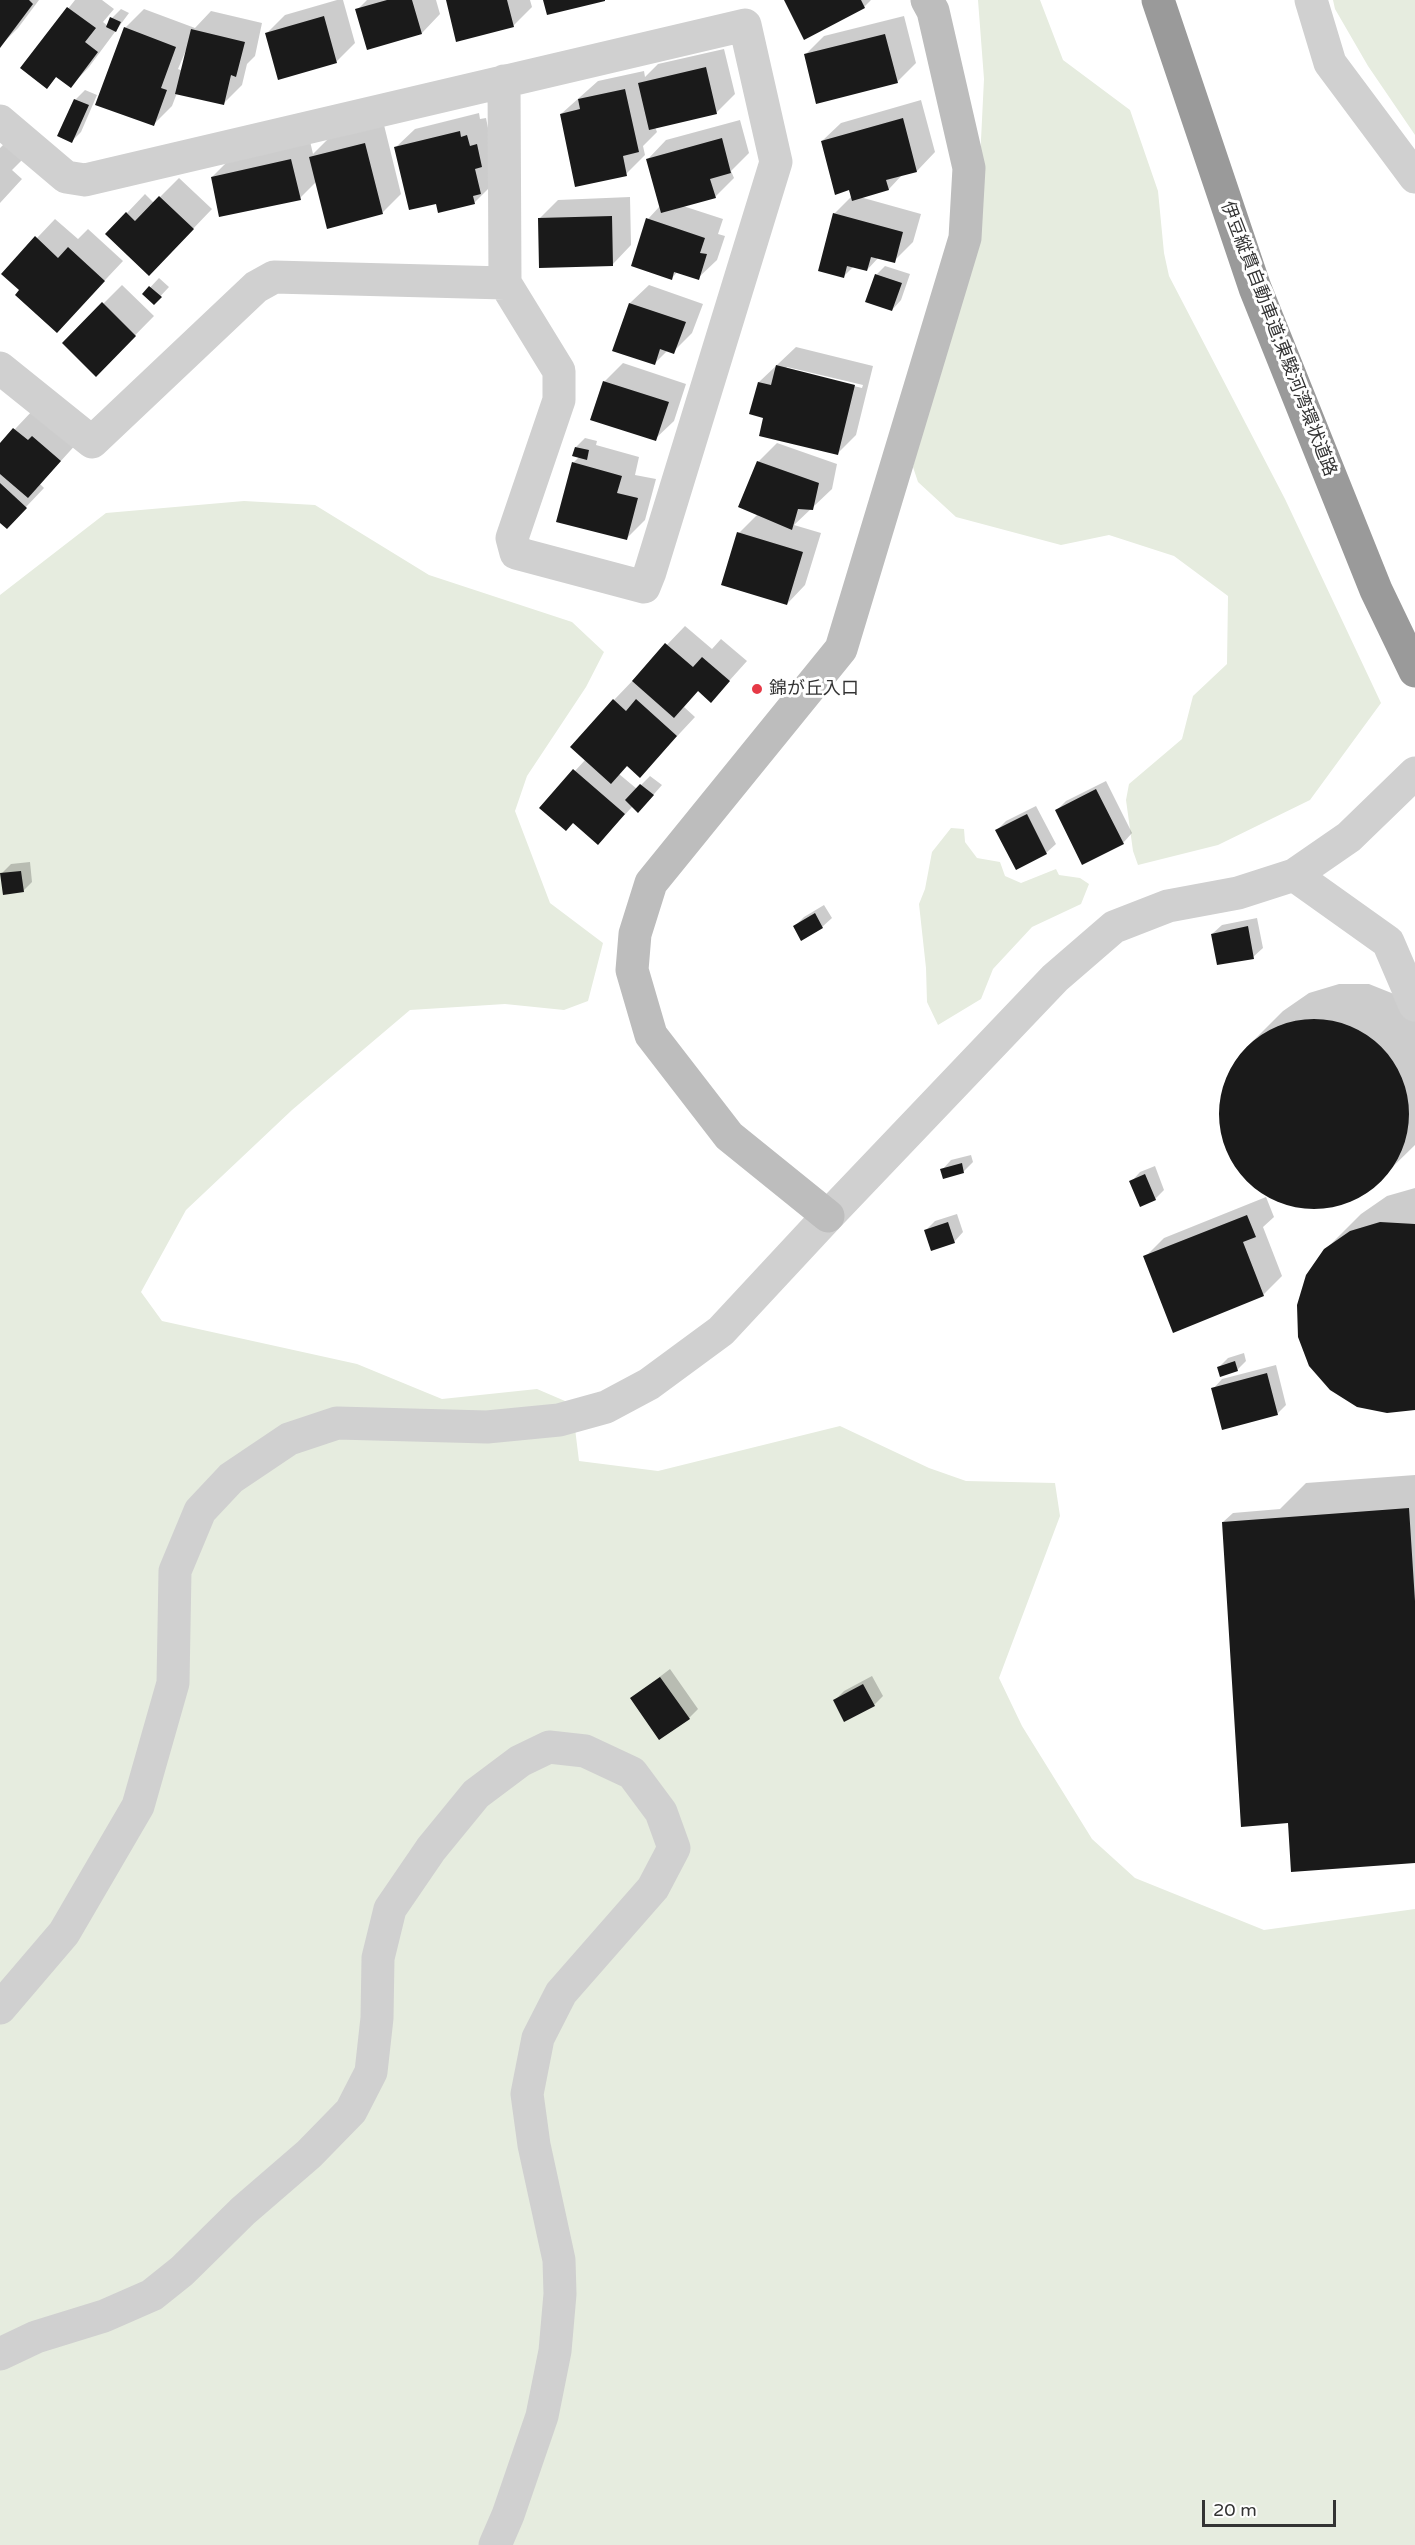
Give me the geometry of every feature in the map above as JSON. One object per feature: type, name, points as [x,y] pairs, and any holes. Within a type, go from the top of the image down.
[{"type":"highway","name":"伊豆縦貫自動車道;東駿河湾環状道路","points":[[1158,0],[1255,288],[1376,590],[1415,671]]},
{"type":"street","points":[[828,1216],[729,1136],[651,1035],[632,970],[634,943],[651,883],[841,649],[965,238],[969,168],[933,11],[927,0]]},
{"type":"street","points":[[1311,0],[1330,63],[1415,177]]},
{"type":"street","points":[[0,121],[66,177],[85,180],[504,81],[745,26],[776,162],[654,561],[644,587],[516,553],[512,538],[559,400],[559,371],[505,283],[504,81]]},
{"type":"street","points":[[0,368],[92,442],[256,287],[274,277],[505,283]]},
{"type":"street","points":[[0,2008],[64,1933],[138,1806],[173,1683],[175,1571],[200,1511],[231,1478],[289,1439],[337,1423],[487,1427],[559,1420],[606,1407],[649,1384],[721,1332],[1055,978],[1114,927],[1168,906],[1238,892],[1294,875],[1349,837],[1415,773]]},
{"type":"street","points":[[1294,875],[1388,942],[1415,1005]]},
{"type":"street","points":[[0,2354],[36,2337],[104,2316],[152,2295],[182,2271],[243,2211],[309,2154],[351,2111],[371,2072],[377,2018],[378,1958],[390,1909],[431,1849],[476,1794],[520,1761],[549,1747],[585,1751],[632,1773],[661,1812],[674,1848],[654,1888],[561,1993],[538,2038],[527,2094],[534,2145],[559,2260],[560,2294],[555,2351],[542,2416],[508,2515],[495,2545]]},
{"type":"shaded area","points":[[978,0],[1040,0],[1063,60],[1130,110],[1158,191],[1164,253],[1169,276],[1285,499],[1381,703],[1310,800],[1218,845],[1138,865],[1133,851],[1126,800],[1129,784],[1182,739],[1193,696],[1227,664],[1228,596],[1174,556],[1109,535],[1061,545],[956,517],[918,482],[913,467],[977,221],[984,79]]},
{"type":"shaded area","points":[[1333,0],[1415,0],[1415,135],[1368,66],[1335,9]]},
{"type":"shaded area","points":[[244,501],[315,505],[429,575],[572,622],[604,652],[586,687],[527,776],[515,811],[550,903],[603,943],[588,1001],[564,1010],[505,1004],[410,1010],[292,1110],[186,1210],[141,1292],[162,1321],[357,1364],[442,1399],[537,1389],[572,1404],[579,1461],[658,1471],[840,1426],[929,1468],[966,1481],[1055,1483],[1060,1516],[999,1678],[1022,1726],[1092,1839],[1135,1878],[1264,1930],[1415,1909],[1415,2545],[0,2545],[0,595],[106,513]]},
{"type":"shaded area","points":[[951,828],[964,829],[965,842],[977,858],[1000,862],[1005,876],[1021,883],[1056,869],[1059,875],[1080,878],[1089,884],[1081,904],[1032,927],[993,969],[981,999],[938,1025],[927,1002],[919,904],[925,889],[932,852]]},
{"type":"building","points":[[0,0],[29,0],[33,4],[0,48]]},
{"type":"building","points":[[387,0],[412,0],[422,34],[367,50],[355,9]]},
{"type":"building","points":[[446,0],[507,0],[514,27],[456,42]]},
{"type":"building","points":[[543,0],[605,0],[605,1],[547,15]]},
{"type":"building","points":[[784,0],[861,0],[865,8],[804,40]]},
{"type":"building","points":[[67,7],[96,28],[85,42],[98,52],[71,88],[56,77],[47,89],[20,68]]},
{"type":"building","points":[[324,16],[337,63],[278,80],[265,33]]},
{"type":"building","points":[[110,17],[121,22],[116,32],[106,27]]},
{"type":"building","points":[[124,27],[176,47],[161,88],[167,90],[154,126],[95,105]]},
{"type":"building","points":[[191,29],[245,42],[236,77],[231,75],[224,105],[175,94]]},
{"type":"building","points":[[885,34],[898,83],[816,104],[804,54]]},
{"type":"building","points":[[706,67],[717,114],[649,130],[638,83]]},
{"type":"building","points":[[625,89],[639,152],[623,156],[627,176],[575,187],[560,114],[580,109],[578,99]]},
{"type":"building","points":[[74,99],[89,105],[72,143],[57,136]]},
{"type":"building","points":[[903,118],[917,172],[886,180],[889,190],[852,201],[849,190],[835,195],[821,141]]},
{"type":"building","points":[[460,131],[461,137],[467,135],[470,146],[477,144],[482,167],[475,169],[481,194],[473,196],[475,204],[438,213],[436,204],[409,210],[394,147]]},
{"type":"building","points":[[722,138],[731,173],[710,179],[716,198],[661,213],[646,159]]},
{"type":"building","points":[[365,143],[383,214],[327,229],[309,157]]},
{"type":"building","points":[[291,159],[301,200],[219,217],[211,177]]},
{"type":"building","points":[[159,196],[194,229],[149,276],[105,234],[126,212],[135,221]]},
{"type":"building","points":[[833,213],[903,232],[895,263],[871,257],[867,271],[847,266],[844,278],[818,271]]},
{"type":"building","points":[[612,216],[613,266],[539,268],[538,218]]},
{"type":"building","points":[[646,218],[705,238],[700,253],[707,254],[699,280],[674,272],[672,280],[631,266]]},
{"type":"building","points":[[35,236],[58,258],[68,247],[105,281],[57,333],[15,295],[19,290],[1,274]]},
{"type":"building","points":[[875,274],[902,283],[892,311],[865,302]]},
{"type":"building","points":[[149,286],[162,297],[154,305],[142,294]]},
{"type":"building","points":[[102,302],[136,336],[96,377],[62,343]]},
{"type":"building","points":[[629,303],[686,322],[674,354],[660,349],[655,365],[612,351]]},
{"type":"building","points":[[776,365],[855,385],[838,455],[759,436],[763,418],[749,414],[758,382],[771,385]]},
{"type":"building","points":[[603,381],[669,402],[656,441],[590,420]]},
{"type":"building","points":[[13,428],[28,440],[32,436],[61,461],[28,498],[0,474],[0,443]]},
{"type":"building","points":[[575,447],[589,450],[587,460],[572,456]]},
{"type":"building","points":[[757,461],[819,483],[813,510],[798,509],[792,530],[738,507]]},
{"type":"building","points":[[572,462],[622,476],[617,493],[638,498],[627,540],[556,522]]},
{"type":"building","points":[[0,483],[27,508],[7,529],[0,523]]},
{"type":"building","points":[[737,532],[803,552],[787,605],[721,585]]},
{"type":"building","points":[[665,643],[693,667],[702,657],[730,681],[711,703],[698,691],[674,718],[632,681]]},
{"type":"building","points":[[613,699],[626,711],[636,699],[677,736],[640,778],[627,766],[611,784],[570,747]]},
{"type":"building","points":[[573,769],[625,814],[598,845],[573,823],[566,831],[539,808]]},
{"type":"building","points":[[640,784],[654,795],[638,813],[625,800]]},
{"type":"building","points":[[1096,789],[1124,844],[1082,865],[1055,810]]},
{"type":"building","points":[[1027,814],[1047,854],[1016,870],[995,830]]},
{"type":"building","points":[[21,871],[24,892],[3,895],[0,873]]},
{"type":"building","points":[[815,913],[823,928],[801,941],[793,926]]},
{"type":"building","points":[[1248,926],[1254,959],[1217,965],[1211,934]]},
{"type":"building","points":[[1323,1019],[1333,1020],[1359,1030],[1375,1040],[1388,1053],[1405,1086],[1409,1114],[1408,1133],[1398,1159],[1388,1175],[1375,1188],[1359,1198],[1333,1208],[1305,1209],[1295,1208],[1269,1198],[1253,1188],[1240,1175],[1230,1159],[1220,1133],[1219,1105],[1220,1095],[1230,1069],[1240,1053],[1253,1040],[1269,1030],[1295,1020]]},
{"type":"building","points":[[962,1163],[964,1173],[943,1179],[940,1169]]},
{"type":"building","points":[[1145,1174],[1156,1200],[1140,1207],[1129,1181]]},
{"type":"building","points":[[1247,1215],[1256,1237],[1243,1242],[1264,1296],[1173,1333],[1143,1256]]},
{"type":"building","points":[[948,1222],[955,1243],[931,1251],[924,1230]]},
{"type":"building","points":[[1380,1222],[1415,1224],[1415,1410],[1387,1413],[1357,1407],[1330,1390],[1309,1366],[1298,1337],[1297,1305],[1306,1275],[1324,1249],[1350,1231]]},
{"type":"building","points":[[1235,1361],[1238,1371],[1220,1377],[1217,1367]]},
{"type":"building","points":[[1267,1373],[1278,1415],[1222,1430],[1211,1388]]},
{"type":"building","points":[[1409,1508],[1415,1601],[1415,1863],[1291,1872],[1288,1823],[1241,1827],[1222,1522]]},
{"type":"building","points":[[660,1677],[690,1719],[659,1740],[630,1698]]},
{"type":"building","points":[[863,1684],[875,1706],[844,1722],[833,1700]]},
{"type":"place","name":"錦が丘入口","points":[[757,689]]}]
